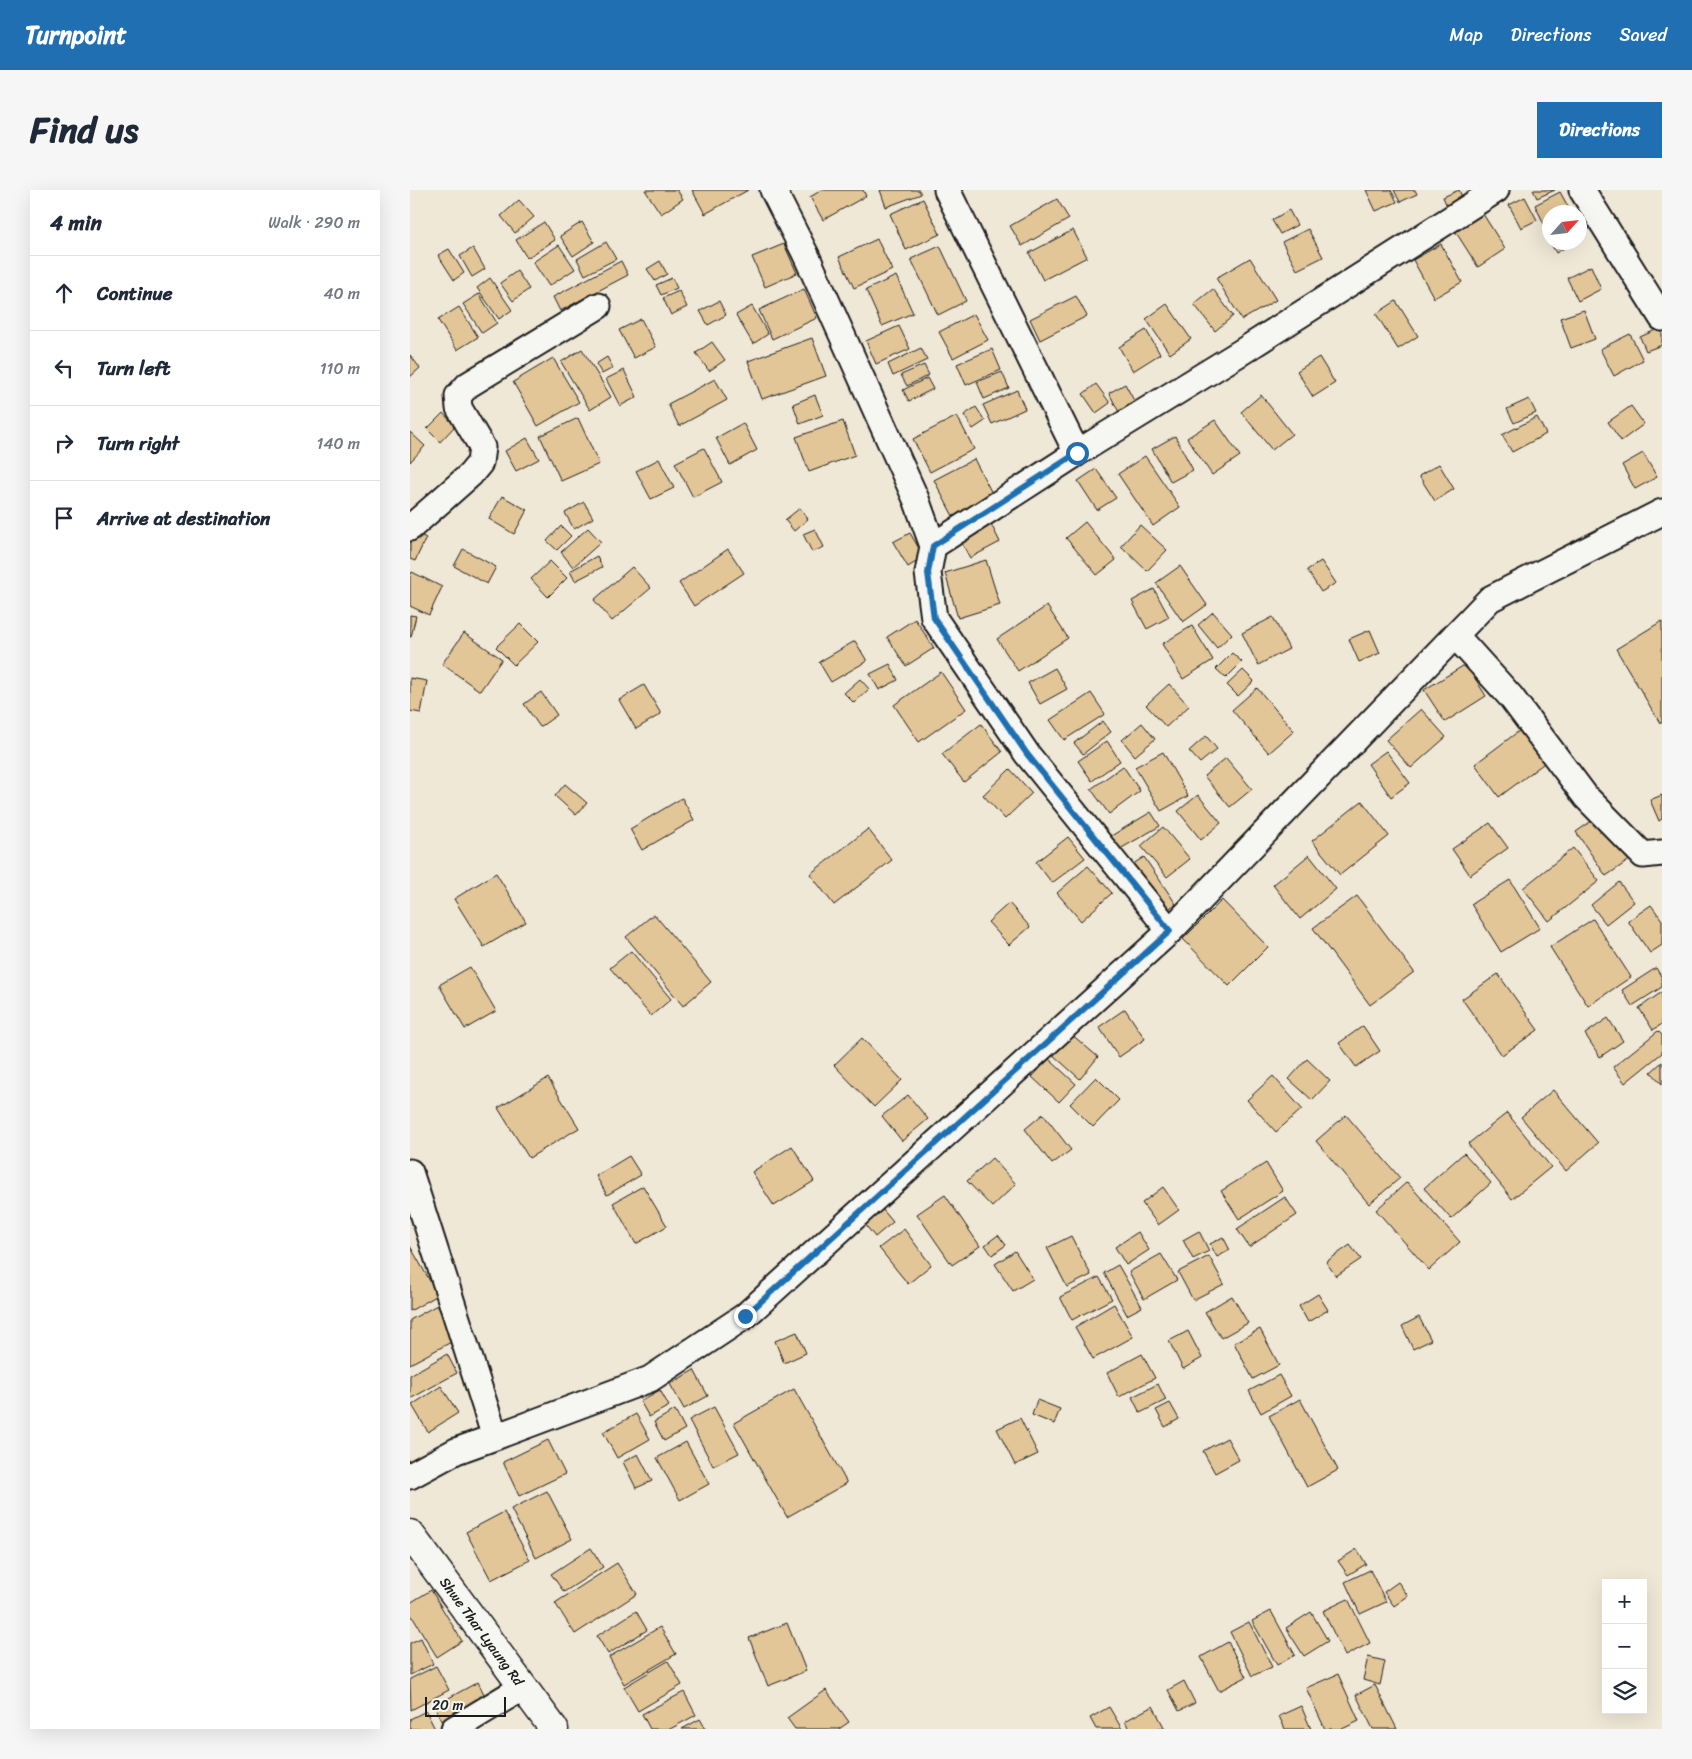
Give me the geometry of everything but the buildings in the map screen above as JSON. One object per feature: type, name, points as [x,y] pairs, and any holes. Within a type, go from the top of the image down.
[{"type":"street","points":[[773,190],[806,255],[912,490],[933,546],[928,573],[934,618],[1027,754],[1170,931]]},
{"type":"street","points":[[947,190],[1077,453]]},
{"type":"street","points":[[933,546],[1077,453],[1243,351],[1496,190]]},
{"type":"street","points":[[1582,190],[1662,318]]},
{"type":"street","points":[[410,528],[470,475],[480,463],[482,447],[459,408],[458,396],[468,385],[598,306]]},
{"type":"street","points":[[410,1476],[456,1451],[650,1379],[745,1316],[1170,931],[1490,599],[1662,512]]},
{"type":"street","points":[[1455,635],[1511,697],[1586,797],[1643,855],[1662,853]]},
{"type":"street","points":[[410,1172],[495,1437]]},
{"type":"street","name":"Shwe Thar Lyaung Rd","points":[[410,1534],[554,1729]]},
{"type":"street","points":[[454,1729],[523,1687]]},
{"type":"route","points":[[745,1316],[1170,931],[1027,754],[934,618],[928,573],[933,546],[1077,453]]}]
